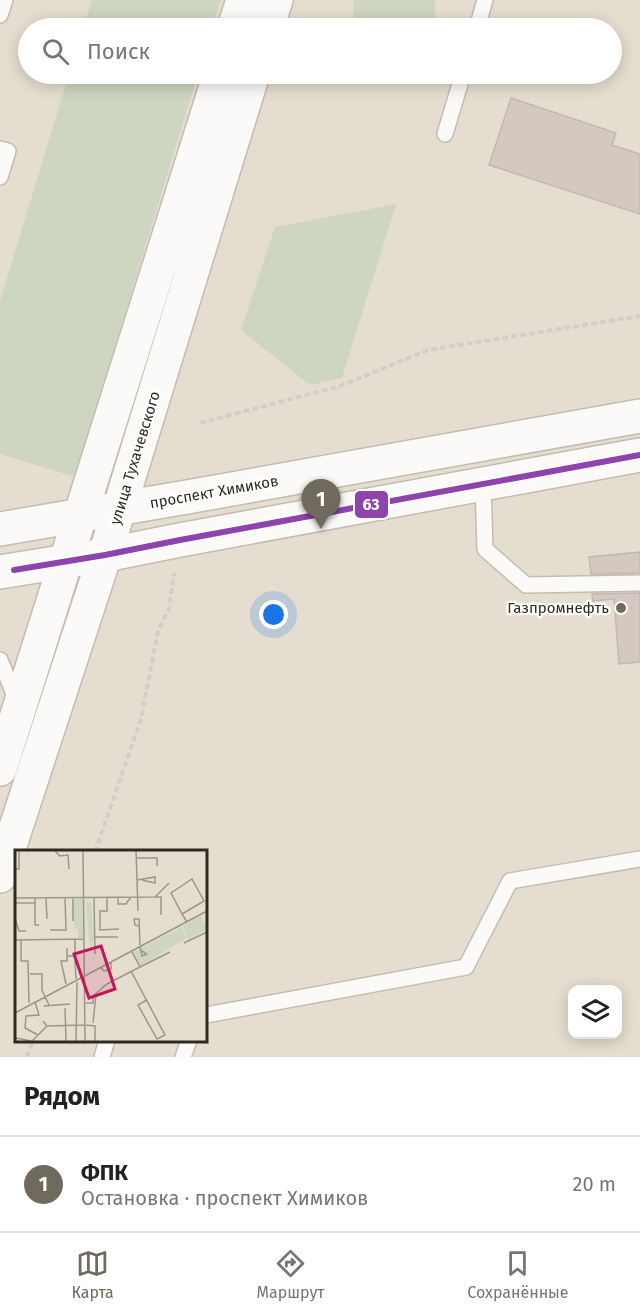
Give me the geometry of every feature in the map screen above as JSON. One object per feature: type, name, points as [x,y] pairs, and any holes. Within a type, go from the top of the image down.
[{"type":"main road","points":[[237,18],[243,0]]},
{"type":"main road","points":[[270,18],[276,0]]},
{"type":"main road","points":[[0,769],[217,84]]},
{"type":"main road","name":"улица Тухачевского","points":[[0,876],[105,555],[250,84]]},
{"type":"main road","name":"проспект Химиков","points":[[0,529],[187,498],[640,416]]},
{"type":"main road","points":[[0,572],[105,555],[640,455]]},
{"type":"lane","points":[[0,15],[5,0]]},
{"type":"lane","points":[[480,18],[485,0]]},
{"type":"lane","points":[[445,134],[460,84]]},
{"type":"lane","points":[[0,149],[8,151],[0,177]]},
{"type":"lane","points":[[483,483],[485,549],[526,585],[640,583]]},
{"type":"lane","points":[[0,660],[20,708]]},
{"type":"lane","points":[[207,1015],[466,967],[510,881],[640,859]]},
{"type":"lane","points":[[102,1057],[107,1042]]},
{"type":"lane","points":[[183,1057],[189,1042]]},
{"type":"path","points":[[200,423],[340,386],[428,350],[640,316]]},
{"type":"path","points":[[96,850],[141,719],[158,632],[169,608],[175,570]]},
{"type":"path","points":[[27,1057],[33,1042]]},
{"type":"green space","points":[[92,0],[221,0],[215,18],[86,18]]},
{"type":"green space","points":[[354,0],[435,0],[435,18],[353,18]]},
{"type":"green space","points":[[66,84],[195,84],[75,477],[0,454],[0,301]]},
{"type":"green space","points":[[396,204],[342,378],[310,385],[241,330],[275,227]]},
{"type":"building","points":[[511,98],[616,133],[612,145],[640,154],[640,214],[489,165]]},
{"type":"building","points":[[640,552],[640,573],[591,574],[589,557]]},
{"type":"building","points":[[640,593],[640,662],[619,664],[614,599],[593,601],[592,594]]},
{"type":"transit line","name":"63","points":[[14,570],[640,455]]},
{"type":"place","name":"ФПК","points":[[321,529]]},
{"type":"place","name":"Газпромнефть","points":[[621,608]]}]
